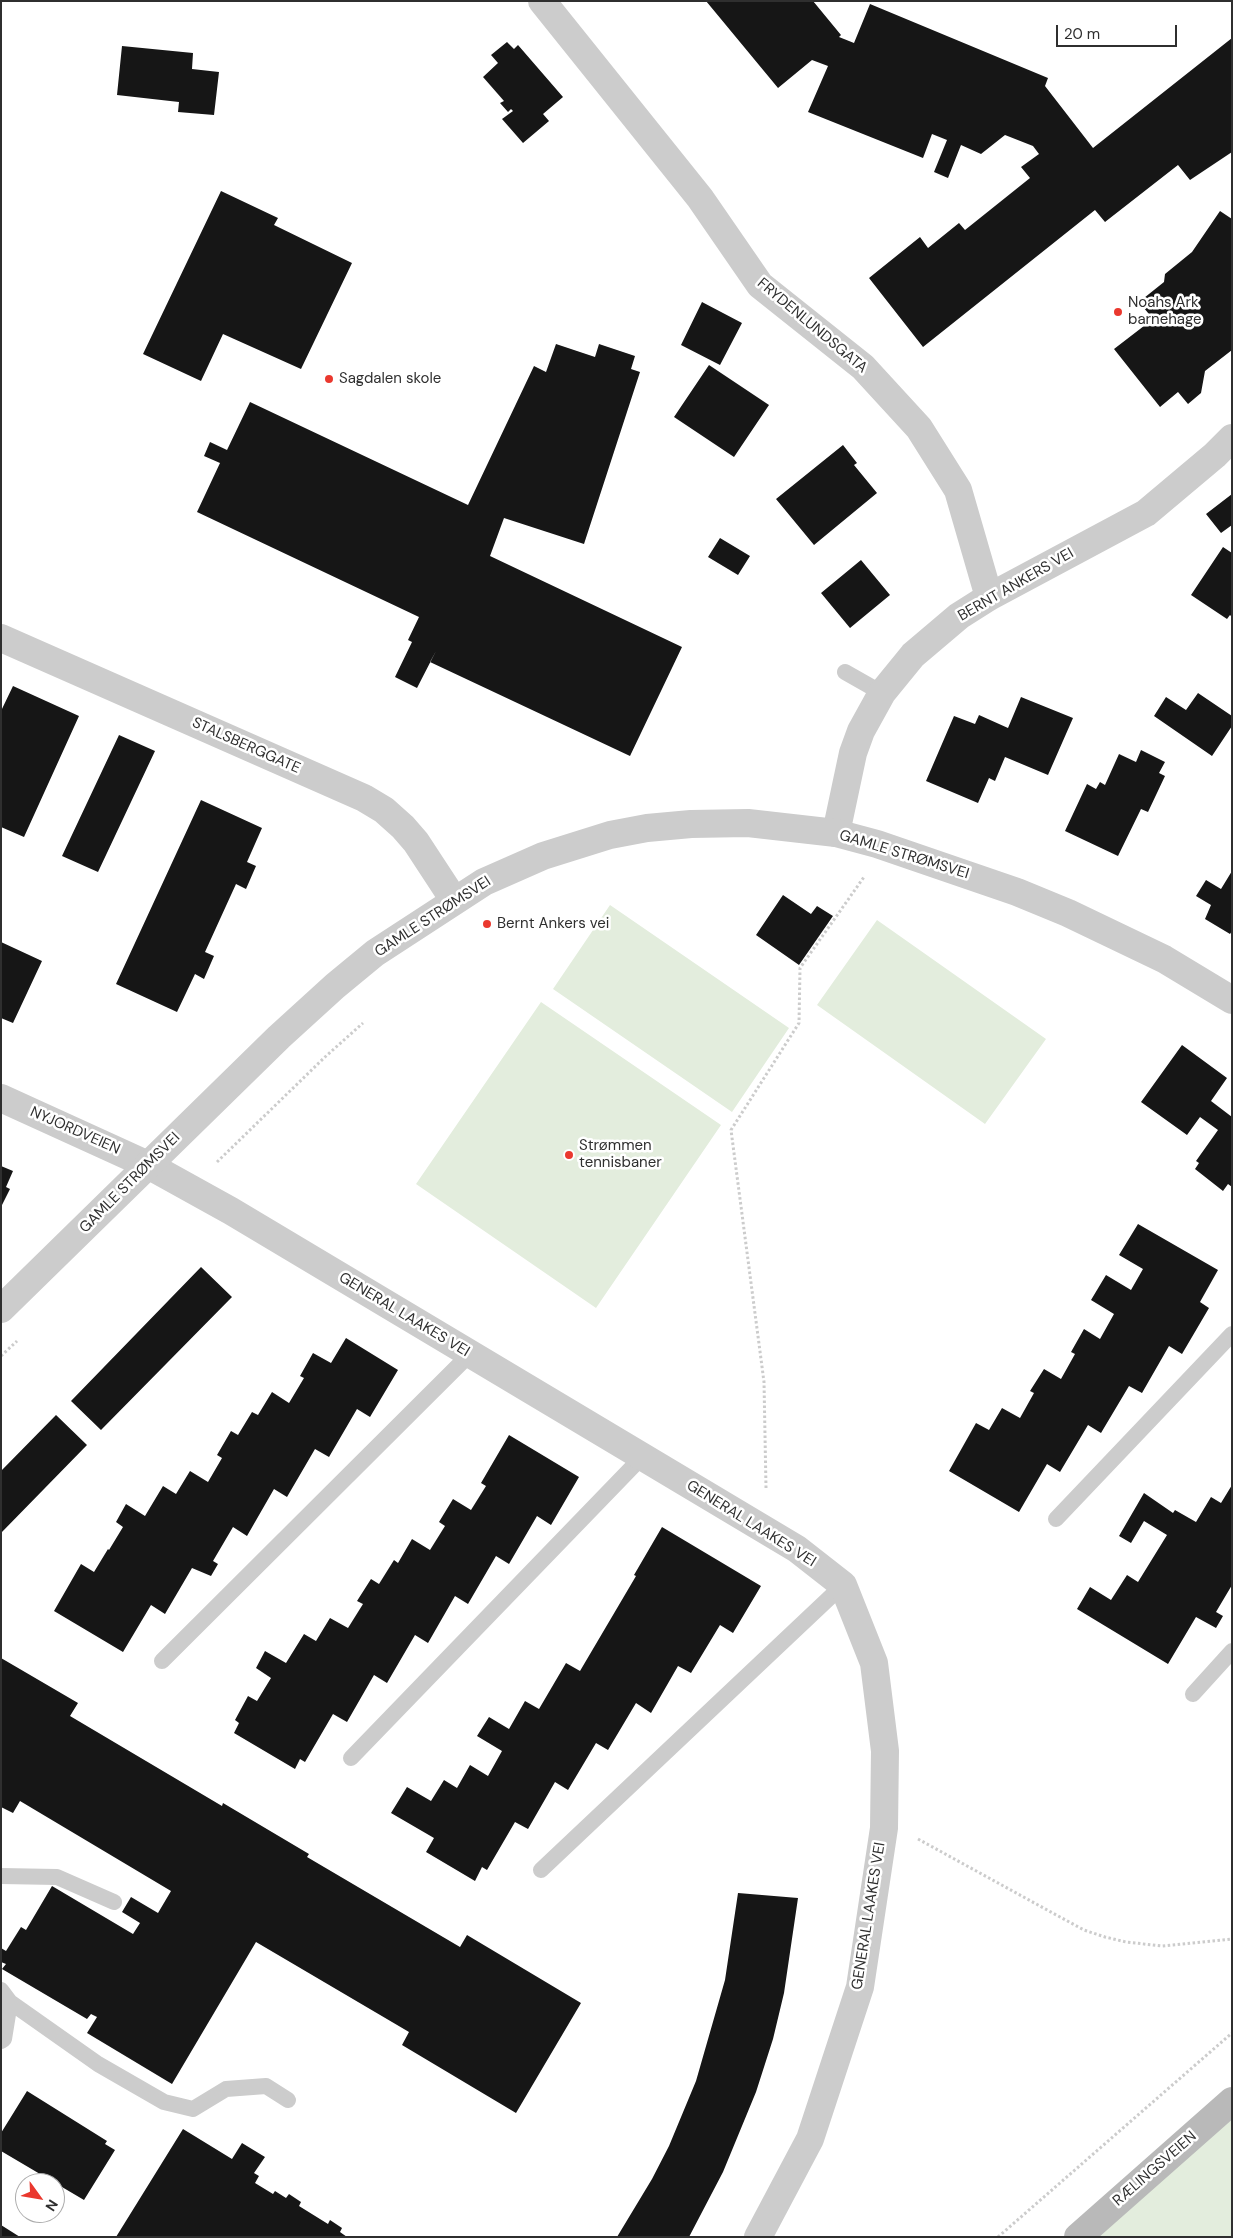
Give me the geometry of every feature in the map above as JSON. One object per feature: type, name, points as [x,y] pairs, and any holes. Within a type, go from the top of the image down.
[{"type":"main road","name":"RÆLINGSVEIEN","points":[[1078,2237],[1232,2102]]},
{"type":"street","name":"FRYDENLUNDSGATA","points":[[542,1],[700,198],[760,285],[863,367],[919,428],[958,490],[989,598]]},
{"type":"street","name":"BERNT ANKERS VEI","points":[[836,833],[853,753],[861,731],[895,674],[933,636],[959,616],[989,598],[1146,514],[1232,438]]},
{"type":"street","name":"STALSBERGGATE","points":[[1,638],[364,798],[384,810],[403,827],[416,842],[454,900]]},
{"type":"street","name":"GAMLE STRØMSVEI","points":[[1,1309],[279,1037],[335,986],[375,953],[484,882],[543,856],[610,835],[648,828],[691,824],[748,823],[836,833],[877,844],[968,874],[1068,913],[1164,959],[1232,1000]]},
{"type":"street","name":"NYJORDVEIEN","points":[[1,1098],[148,1165]]},
{"type":"street","name":"GENERAL LAAKES VEI","points":[[148,1165],[230,1211],[797,1549],[843,1585],[874,1663],[885,1751],[884,1828],[860,1987],[810,2139],[758,2237]]},
{"type":"lane","points":[[845,672],[882,693]]},
{"type":"lane","points":[[1056,1519],[1232,1334]]},
{"type":"lane","points":[[162,1660],[469,1355]]},
{"type":"lane","points":[[351,1758],[642,1456]]},
{"type":"lane","points":[[541,1870],[843,1585]]},
{"type":"lane","points":[[1193,1694],[1232,1651]]},
{"type":"lane","points":[[1,1876],[57,1877],[114,1902]]},
{"type":"lane","points":[[1,2040],[4,2039],[5,1996]]},
{"type":"lane","points":[[5,1996],[98,2064],[164,2102],[193,2110],[226,2089],[266,2086],[288,2100]]},
{"type":"path","points":[[767,1531],[764,1382],[731,1130],[799,1023],[800,968],[865,876],[877,844]]},
{"type":"path","points":[[884,1828],[934,1846],[1048,1911],[1084,1930],[1106,1937],[1126,1942],[1162,1946],[1232,1938]]},
{"type":"path","points":[[998,2237],[1232,2033]]},
{"type":"green space","points":[[610,905],[789,1028],[732,1112],[553,989]]},
{"type":"green space","points":[[877,920],[1046,1039],[985,1124],[817,1005]]},
{"type":"green space","name":"Strømmen tennisbaner","points":[[541,1002],[721,1125],[596,1308],[416,1184]]},
{"type":"green space","points":[[1232,2109],[1232,2237],[1079,2237]]},
{"type":"building","points":[[706,1],[813,1],[841,35],[839,37],[854,43],[870,4],[1048,78],[1045,86],[1093,148],[1232,38],[1232,152],[1190,180],[1178,165],[1105,222],[1095,210],[923,347],[869,278],[920,237],[928,248],[959,223],[965,230],[1030,178],[1021,167],[1039,154],[1033,146],[1005,135],[981,154],[961,145],[948,178],[934,172],[947,140],[932,134],[923,158],[808,112],[828,66],[812,60],[778,88]]},
{"type":"building","points":[[507,42],[514,49],[518,45],[563,97],[543,114],[549,121],[523,143],[502,119],[513,111],[511,109],[508,112],[500,103],[504,101],[483,77],[498,63],[491,55]]},
{"type":"building","points":[[122,46],[193,53],[192,69],[219,72],[214,115],[178,112],[179,102],[117,95]]},
{"type":"building","points":[[221,191],[278,218],[274,225],[352,263],[301,369],[223,334],[201,381],[143,354]]},
{"type":"building","points":[[1220,211],[1232,219],[1232,350],[1205,371],[1201,393],[1188,404],[1178,392],[1160,407],[1114,349],[1153,319],[1139,302],[1164,282],[1165,274],[1192,252]]},
{"type":"building","points":[[702,302],[742,323],[720,365],[681,345]]},
{"type":"building","points":[[556,344],[595,357],[599,344],[635,356],[631,369],[640,372],[584,544],[504,518],[490,556],[682,647],[630,756],[430,662],[417,688],[395,677],[412,642],[408,640],[419,617],[197,512],[220,463],[204,456],[210,442],[227,450],[250,402],[468,505],[534,366],[546,372]]},
{"type":"building","points":[[709,365],[769,405],[734,457],[674,417]]},
{"type":"building","points":[[843,445],[857,463],[854,465],[877,493],[814,545],[776,499]]},
{"type":"building","points":[[1232,494],[1232,525],[1221,533],[1206,514]]},
{"type":"building","points":[[720,538],[750,556],[738,575],[708,557]]},
{"type":"building","points":[[1223,547],[1232,553],[1232,617],[1230,615],[1227,619],[1191,595]]},
{"type":"building","points":[[861,560],[890,595],[850,628],[821,593]]},
{"type":"building","points":[[13,686],[79,716],[24,837],[1,827],[1,711]]},
{"type":"building","points":[[1198,693],[1232,716],[1232,726],[1212,756],[1154,716],[1166,697],[1186,710]]},
{"type":"building","points":[[1021,697],[1073,718],[1048,775],[1005,757],[995,781],[989,778],[978,803],[926,781],[954,716],[975,724],[979,715],[1008,728]]},
{"type":"building","points":[[119,735],[155,751],[98,872],[62,856]]},
{"type":"building","points":[[1141,750],[1165,762],[1159,773],[1165,776],[1148,812],[1141,809],[1118,856],[1065,831],[1087,784],[1096,789],[1100,782],[1105,785],[1119,754],[1136,762]]},
{"type":"building","points":[[201,800],[262,828],[247,862],[256,866],[246,889],[236,884],[205,952],[214,956],[204,979],[195,974],[177,1012],[116,984]]},
{"type":"building","points":[[1232,871],[1232,931],[1230,934],[1205,919],[1211,905],[1196,896],[1206,880],[1221,889]]},
{"type":"building","points":[[783,895],[811,914],[817,906],[833,916],[799,965],[756,935]]},
{"type":"building","points":[[1,942],[42,961],[13,1023],[1,1018]]},
{"type":"building","points":[[1182,1045],[1227,1078],[1211,1101],[1232,1117],[1232,1187],[1228,1184],[1223,1191],[1195,1169],[1199,1163],[1196,1161],[1218,1130],[1200,1117],[1187,1135],[1141,1102]]},
{"type":"building","points":[[1,1166],[13,1171],[6,1187],[10,1189],[1,1207]]},
{"type":"building","points":[[1138,1224],[1218,1270],[1200,1302],[1209,1308],[1182,1354],[1169,1346],[1142,1393],[1129,1386],[1101,1433],[1088,1425],[1060,1472],[1047,1464],[1019,1512],[949,1471],[976,1423],[989,1430],[1002,1408],[1020,1418],[1034,1393],[1030,1391],[1044,1369],[1061,1379],[1075,1354],[1071,1352],[1084,1329],[1100,1339],[1114,1314],[1091,1300],[1106,1275],[1131,1290],[1143,1269],[1119,1255]]},
{"type":"building","points":[[201,1267],[232,1297],[101,1430],[71,1401]]},
{"type":"building","points":[[346,1338],[398,1370],[370,1417],[357,1409],[329,1457],[315,1449],[287,1497],[274,1489],[247,1536],[233,1527],[213,1561],[218,1564],[211,1576],[192,1568],[165,1614],[151,1605],[123,1652],[54,1611],[81,1564],[94,1572],[109,1550],[123,1527],[116,1522],[126,1504],[145,1516],[163,1486],[176,1494],[190,1471],[208,1482],[222,1458],[217,1455],[231,1431],[238,1435],[252,1412],[258,1415],[272,1392],[289,1403],[304,1378],[300,1376],[313,1353],[331,1363]]},
{"type":"building","points":[[56,1415],[87,1445],[1,1533],[1,1471]]},
{"type":"building","points":[[509,1435],[579,1477],[551,1525],[537,1516],[509,1564],[496,1556],[468,1604],[455,1596],[428,1643],[415,1635],[387,1683],[374,1675],[347,1722],[333,1714],[305,1762],[300,1759],[295,1769],[234,1733],[239,1723],[235,1720],[248,1696],[257,1701],[271,1678],[256,1668],[265,1651],[286,1663],[304,1634],[316,1641],[330,1618],[348,1628],[363,1604],[357,1601],[371,1579],[379,1584],[394,1560],[398,1563],[412,1539],[430,1550],[445,1526],[439,1522],[453,1499],[471,1510],[486,1486],[481,1483]]},
{"type":"building","points":[[1232,1485],[1232,1585],[1216,1612],[1223,1616],[1216,1628],[1196,1617],[1168,1664],[1077,1609],[1090,1587],[1111,1600],[1127,1575],[1138,1582],[1167,1535],[1144,1521],[1131,1543],[1119,1536],[1144,1493],[1173,1513],[1175,1510],[1196,1522],[1211,1497],[1221,1503]]},
{"type":"building","points":[[662,1527],[761,1586],[733,1633],[720,1625],[691,1673],[678,1666],[651,1713],[636,1703],[608,1750],[596,1743],[568,1790],[555,1782],[528,1829],[515,1822],[487,1870],[482,1867],[475,1881],[426,1852],[434,1838],[391,1813],[407,1787],[431,1801],[444,1780],[457,1788],[470,1765],[488,1776],[502,1751],[477,1736],[489,1717],[509,1729],[525,1701],[539,1709],[566,1663],[580,1671],[636,1576],[634,1575]]},
{"type":"building","points":[[1,1658],[78,1703],[70,1716],[222,1806],[223,1803],[309,1854],[307,1857],[460,1947],[467,1935],[581,2003],[516,2113],[402,2045],[409,2032],[256,1942],[172,2084],[87,2033],[97,2017],[91,2014],[87,2019],[2,1969],[6,1964],[1,1962],[1,1948],[6,1951],[21,1927],[26,1930],[52,1886],[133,1934],[140,1923],[122,1912],[131,1897],[158,1913],[171,1891],[20,1801],[13,1813],[1,1807]]},
{"type":"building","points":[[738,1893],[798,1898],[784,1993],[773,2039],[756,2092],[723,2172],[689,2237],[617,2237],[652,2179],[669,2146],[696,2081],[725,1980]]},
{"type":"building","points":[[27,2091],[107,2141],[105,2144],[115,2150],[84,2200],[65,2189],[65,2173],[38,2173],[1,2151],[1,2133]]},
{"type":"building","points":[[183,2129],[232,2159],[242,2143],[265,2157],[254,2173],[259,2176],[255,2183],[273,2194],[275,2191],[286,2198],[289,2194],[301,2202],[299,2206],[328,2224],[330,2220],[342,2228],[340,2232],[347,2237],[116,2237]]},
{"type":"building","points":[[1,2225],[20,2237],[1,2237]]},
{"type":"place","name":"Noahs Ark barnehage","points":[[1118,312]]},
{"type":"place","name":"Sagdalen skole","points":[[329,379]]},
{"type":"place","name":"Bernt Ankers vei","points":[[487,924]]},
{"type":"place","name":"Strømmen tennisbaner","points":[[569,1155]]}]
